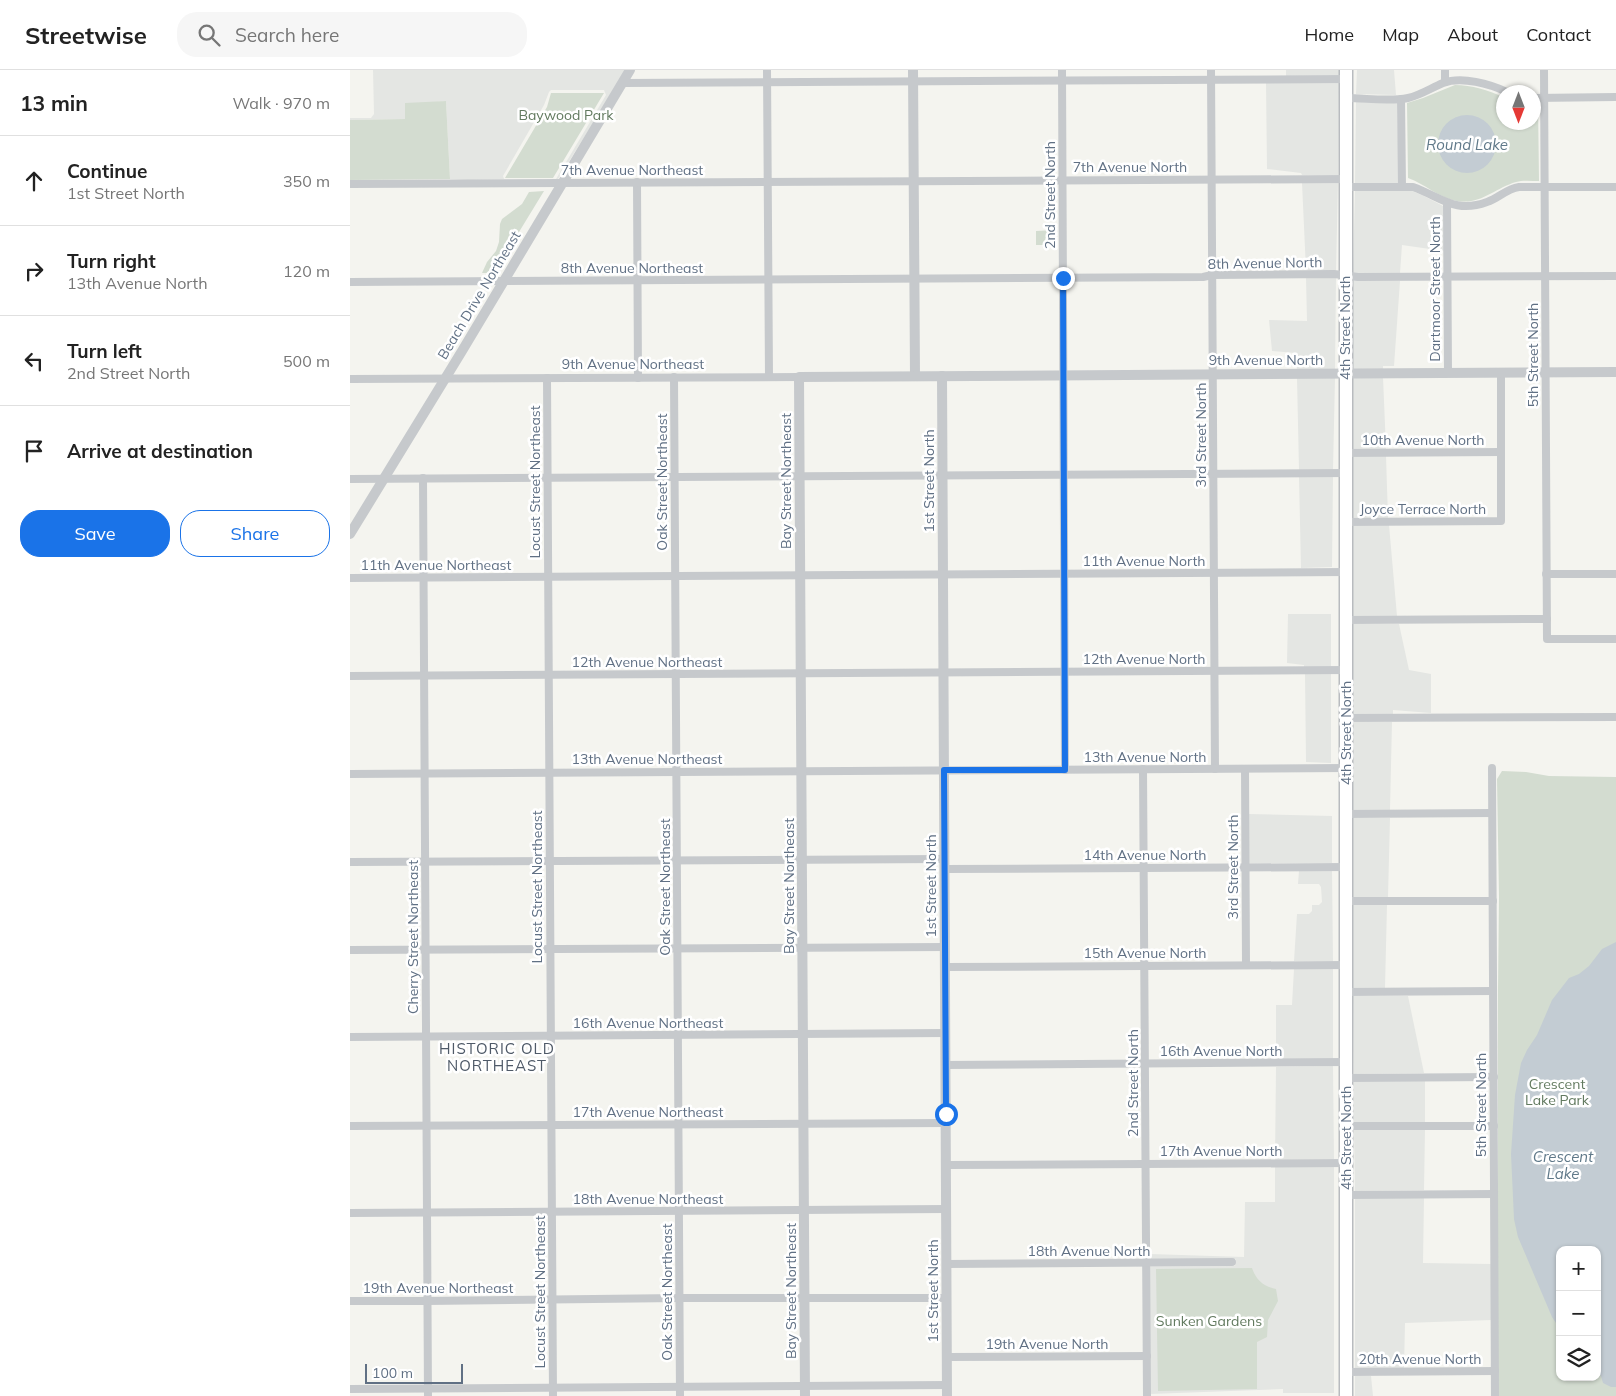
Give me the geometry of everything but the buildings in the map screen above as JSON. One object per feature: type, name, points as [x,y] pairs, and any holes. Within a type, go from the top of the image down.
[{"type":"main road","name":"4th Street North","points":[[1346,75],[1346,1396]]},
{"type":"street","name":"Beach Drive Northeast","points":[[350,534],[630,70]]},
{"type":"street","points":[[767,70],[769,377]]},
{"type":"street","points":[[914,70],[915,376]]},
{"type":"street","name":"2nd Street North","points":[[1062,70],[1065,770]]},
{"type":"street","name":"3rd Street North","points":[[1211,70],[1215,769]]},
{"type":"street","points":[[1444,82],[1445,70]]},
{"type":"street","name":"5th Street North","points":[[1544,70],[1547,639],[1616,639]]},
{"type":"street","points":[[623,83],[1211,80],[1346,75]]},
{"type":"street","points":[[1346,98],[1401,99],[1422,94],[1444,82],[1465,81],[1483,83],[1496,88]]},
{"type":"street","points":[[1541,97],[1616,97]]},
{"type":"street","points":[[1401,99],[1402,187]]},
{"type":"street","name":"7th Avenue North","points":[[914,181],[1212,179],[1347,183],[1413,187],[1447,204],[1460,206],[1479,205],[1494,199],[1510,189],[1519,187],[1616,187]]},
{"type":"street","name":"7th Avenue Northeast","points":[[350,184],[914,181]]},
{"type":"street","points":[[637,182],[638,378]]},
{"type":"street","name":"Dartmoor Street North","points":[[1447,204],[1448,373]]},
{"type":"street","name":"8th Avenue North","points":[[915,279],[1334,274],[1345,276],[1447,277],[1616,276]]},
{"type":"street","name":"8th Avenue Northeast","points":[[350,282],[915,279]]},
{"type":"street","name":"9th Avenue North","points":[[915,376],[1616,372]]},
{"type":"street","points":[[1501,373],[1501,452]]},
{"type":"street","name":"9th Avenue Northeast","points":[[350,379],[915,376]]},
{"type":"street","name":"1st Street North","points":[[942,376],[947,1391]]},
{"type":"street","name":"Oak Street Northeast","points":[[674,377],[680,1396]]},
{"type":"street","name":"Bay Street Northeast","points":[[799,377],[805,1391]]},
{"type":"street","name":"Locust Street Northeast","points":[[547,378],[553,1392]]},
{"type":"street","name":"10th Avenue North","points":[[1345,453],[1501,452]]},
{"type":"street","name":"Joyce Terrace North","points":[[1346,522],[1502,521],[1501,452]]},
{"type":"street","points":[[350,479],[1345,473]]},
{"type":"street","name":"Cherry Street Northeast","points":[[423,478],[428,1392]]},
{"type":"street","name":"11th Avenue North","points":[[943,575],[1346,572]]},
{"type":"street","points":[[1546,574],[1616,574]]},
{"type":"street","name":"11th Avenue Northeast","points":[[350,578],[943,575]]},
{"type":"street","points":[[1346,620],[1547,619]]},
{"type":"street","name":"12th Avenue North","points":[[943,673],[1346,670]]},
{"type":"street","name":"12th Avenue Northeast","points":[[350,676],[943,673]]},
{"type":"street","points":[[1346,718],[1616,717]]},
{"type":"street","name":"13th Avenue North","points":[[944,770],[1346,768]]},
{"type":"street","name":"5th Street North","points":[[1492,768],[1495,1396]]},
{"type":"street","name":"2nd Street North","points":[[1143,769],[1147,1396]]},
{"type":"street","name":"3rd Street North","points":[[1245,769],[1246,965]]},
{"type":"street","name":"13th Avenue Northeast","points":[[350,774],[944,770]]},
{"type":"street","points":[[1346,814],[1492,814]]},
{"type":"street","name":"14th Avenue North","points":[[350,862],[802,860],[1144,868],[1346,867]]},
{"type":"street","points":[[1346,901],[1493,900]]},
{"type":"street","points":[[350,950],[945,947]]},
{"type":"street","name":"15th Avenue North","points":[[945,967],[1346,965]]},
{"type":"street","points":[[1346,992],[1493,991]]},
{"type":"street","name":"16th Avenue Northeast","points":[[350,1037],[945,1034]]},
{"type":"street","name":"16th Avenue North","points":[[946,1065],[1346,1062]]},
{"type":"street","points":[[1346,1078],[1494,1077]]},
{"type":"street","name":"17th Avenue Northeast","points":[[350,1126],[946,1123]]},
{"type":"street","points":[[1346,1126],[1494,1126]]},
{"type":"street","name":"17th Avenue North","points":[[946,1165],[1346,1163]]},
{"type":"street","points":[[1346,1195],[1494,1194]]},
{"type":"street","name":"18th Avenue Northeast","points":[[350,1213],[946,1209]]},
{"type":"street","name":"18th Avenue North","points":[[947,1264],[1232,1262]]},
{"type":"street","name":"19th Avenue Northeast","points":[[350,1301],[947,1298]]},
{"type":"street","name":"19th Avenue North","points":[[947,1357],[1147,1356]]},
{"type":"street","name":"20th Avenue North","points":[[1346,1372],[1495,1372]]},
{"type":"street","points":[[350,1389],[428,1392],[553,1392],[680,1387],[805,1391],[947,1391]]},
{"type":"shaded area","points":[[373,70],[626,70],[558,179],[556,179],[606,95],[604,90],[551,90],[503,176],[504,179],[468,180],[450,179],[446,101],[405,105],[406,119],[350,120],[350,118],[371,118],[374,114]]},
{"type":"shaded area","points":[[1286,70],[1339,70],[1339,75],[1286,76]]},
{"type":"shaded area","points":[[1357,70],[1394,70],[1396,95],[1356,94]]},
{"type":"shaded area","points":[[1266,83],[1339,83],[1338,175],[1302,175],[1301,173],[1267,169]]},
{"type":"shaded area","points":[[1356,102],[1397,103],[1399,183],[1355,183]]},
{"type":"shaded area","points":[[1338,182],[1336,271],[1306,270],[1302,183]]},
{"type":"shaded area","points":[[1355,191],[1412,191],[1443,206],[1444,251],[1402,245],[1400,273],[1353,273]]},
{"type":"shaded area","points":[[1306,278],[1336,278],[1335,370],[1297,370],[1296,353],[1272,351],[1269,320],[1307,321]]},
{"type":"shaded area","points":[[1353,280],[1400,281],[1394,366],[1383,366],[1383,370],[1352,370]]},
{"type":"shaded area","points":[[1352,377],[1383,377],[1386,449],[1351,449]]},
{"type":"shaded area","points":[[1297,378],[1335,378],[1333,470],[1299,470]]},
{"type":"shaded area","points":[[1386,456],[1388,518],[1350,518],[1351,457]]},
{"type":"shaded area","points":[[1299,477],[1333,477],[1332,567],[1301,568]]},
{"type":"shaded area","points":[[1389,525],[1397,616],[1349,616],[1349,526]]},
{"type":"shaded area","points":[[1288,614],[1331,614],[1331,667],[1304,667],[1304,665],[1287,663]]},
{"type":"shaded area","points":[[1349,624],[1399,624],[1409,670],[1431,674],[1431,713],[1393,710],[1393,714],[1349,714]]},
{"type":"shaded area","points":[[1305,674],[1331,674],[1331,763],[1306,762]]},
{"type":"shaded area","points":[[1349,722],[1392,722],[1390,810],[1350,810]]},
{"type":"shaded area","points":[[1249,814],[1332,816],[1332,863],[1249,863]]},
{"type":"shaded area","points":[[1351,818],[1390,818],[1388,897],[1352,898]]},
{"type":"shaded area","points":[[1299,871],[1332,871],[1333,961],[1294,961],[1297,914],[1309,914],[1312,911],[1312,905],[1319,905],[1322,902],[1319,884],[1298,884]]},
{"type":"shaded area","points":[[1352,905],[1387,905],[1385,988],[1353,988]]},
{"type":"shaded area","points":[[1294,969],[1333,969],[1333,1059],[1276,1059],[1276,1005],[1292,1005]]},
{"type":"shaded area","points":[[1353,996],[1408,996],[1424,1073],[1354,1074]]},
{"type":"shaded area","points":[[1333,1066],[1334,1159],[1275,1160],[1276,1067]]},
{"type":"shaded area","points":[[1354,1081],[1425,1081],[1425,1122],[1354,1123]]},
{"type":"shaded area","points":[[1354,1130],[1425,1130],[1424,1190],[1355,1191]]},
{"type":"shaded area","points":[[1275,1167],[1334,1167],[1334,1393],[1283,1393],[1283,1389],[1150,1394],[1150,1267],[1235,1266],[1236,1259],[1150,1259],[1150,1254],[1244,1257],[1245,1202],[1275,1202]]},
{"type":"shaded area","points":[[1355,1198],[1424,1198],[1423,1263],[1491,1264],[1492,1320],[1405,1323],[1404,1368],[1355,1368]]},
{"type":"shaded area","points":[[1355,1376],[1371,1376],[1373,1396],[1355,1396]]},
{"type":"green space","points":[[1455,85],[1480,88],[1496,94],[1496,130],[1538,130],[1539,181],[1516,182],[1481,198],[1466,202],[1444,197],[1408,178],[1407,103]]},
{"type":"green space","name":"Baywood Park","points":[[551,93],[604,93],[553,178],[505,178],[547,107]]},
{"type":"green space","points":[[446,101],[450,179],[350,180],[350,120],[405,119],[405,103]]},
{"type":"green space","points":[[544,191],[494,273],[482,273],[487,262],[496,251],[502,219],[522,204],[529,192]]},
{"type":"green space","points":[[1057,230],[1057,245],[1036,245],[1036,231]]},
{"type":"green space","name":"Crescent Lake Park","points":[[1502,771],[1526,772],[1549,776],[1616,777],[1616,1396],[1498,1396],[1499,897],[1497,779]]},
{"type":"green space","name":"Sunken Gardens","points":[[1252,1268],[1261,1282],[1276,1289],[1278,1301],[1268,1320],[1267,1337],[1257,1342],[1257,1389],[1158,1391],[1156,1269]]},
{"type":"water","name":"Round Lake","points":[[1461,115],[1473,115],[1488,123],[1496,138],[1496,150],[1488,165],[1473,173],[1461,173],[1446,165],[1438,150],[1438,138],[1446,123]]},
{"type":"water","name":"Crescent Lake","points":[[1616,942],[1616,1387],[1603,1383],[1601,1376],[1601,1246],[1556,1246],[1556,1323],[1518,1237],[1514,1219],[1511,1154],[1515,1095],[1521,1063],[1537,1035],[1552,1000],[1569,978],[1579,974],[1589,966],[1602,949]]},
{"type":"district","name":"HISTORIC OLD NORTHEAST","points":[[497,1056]]},
{"type":"route","points":[[946,1114],[944,770],[1065,770],[1063,278]]}]
